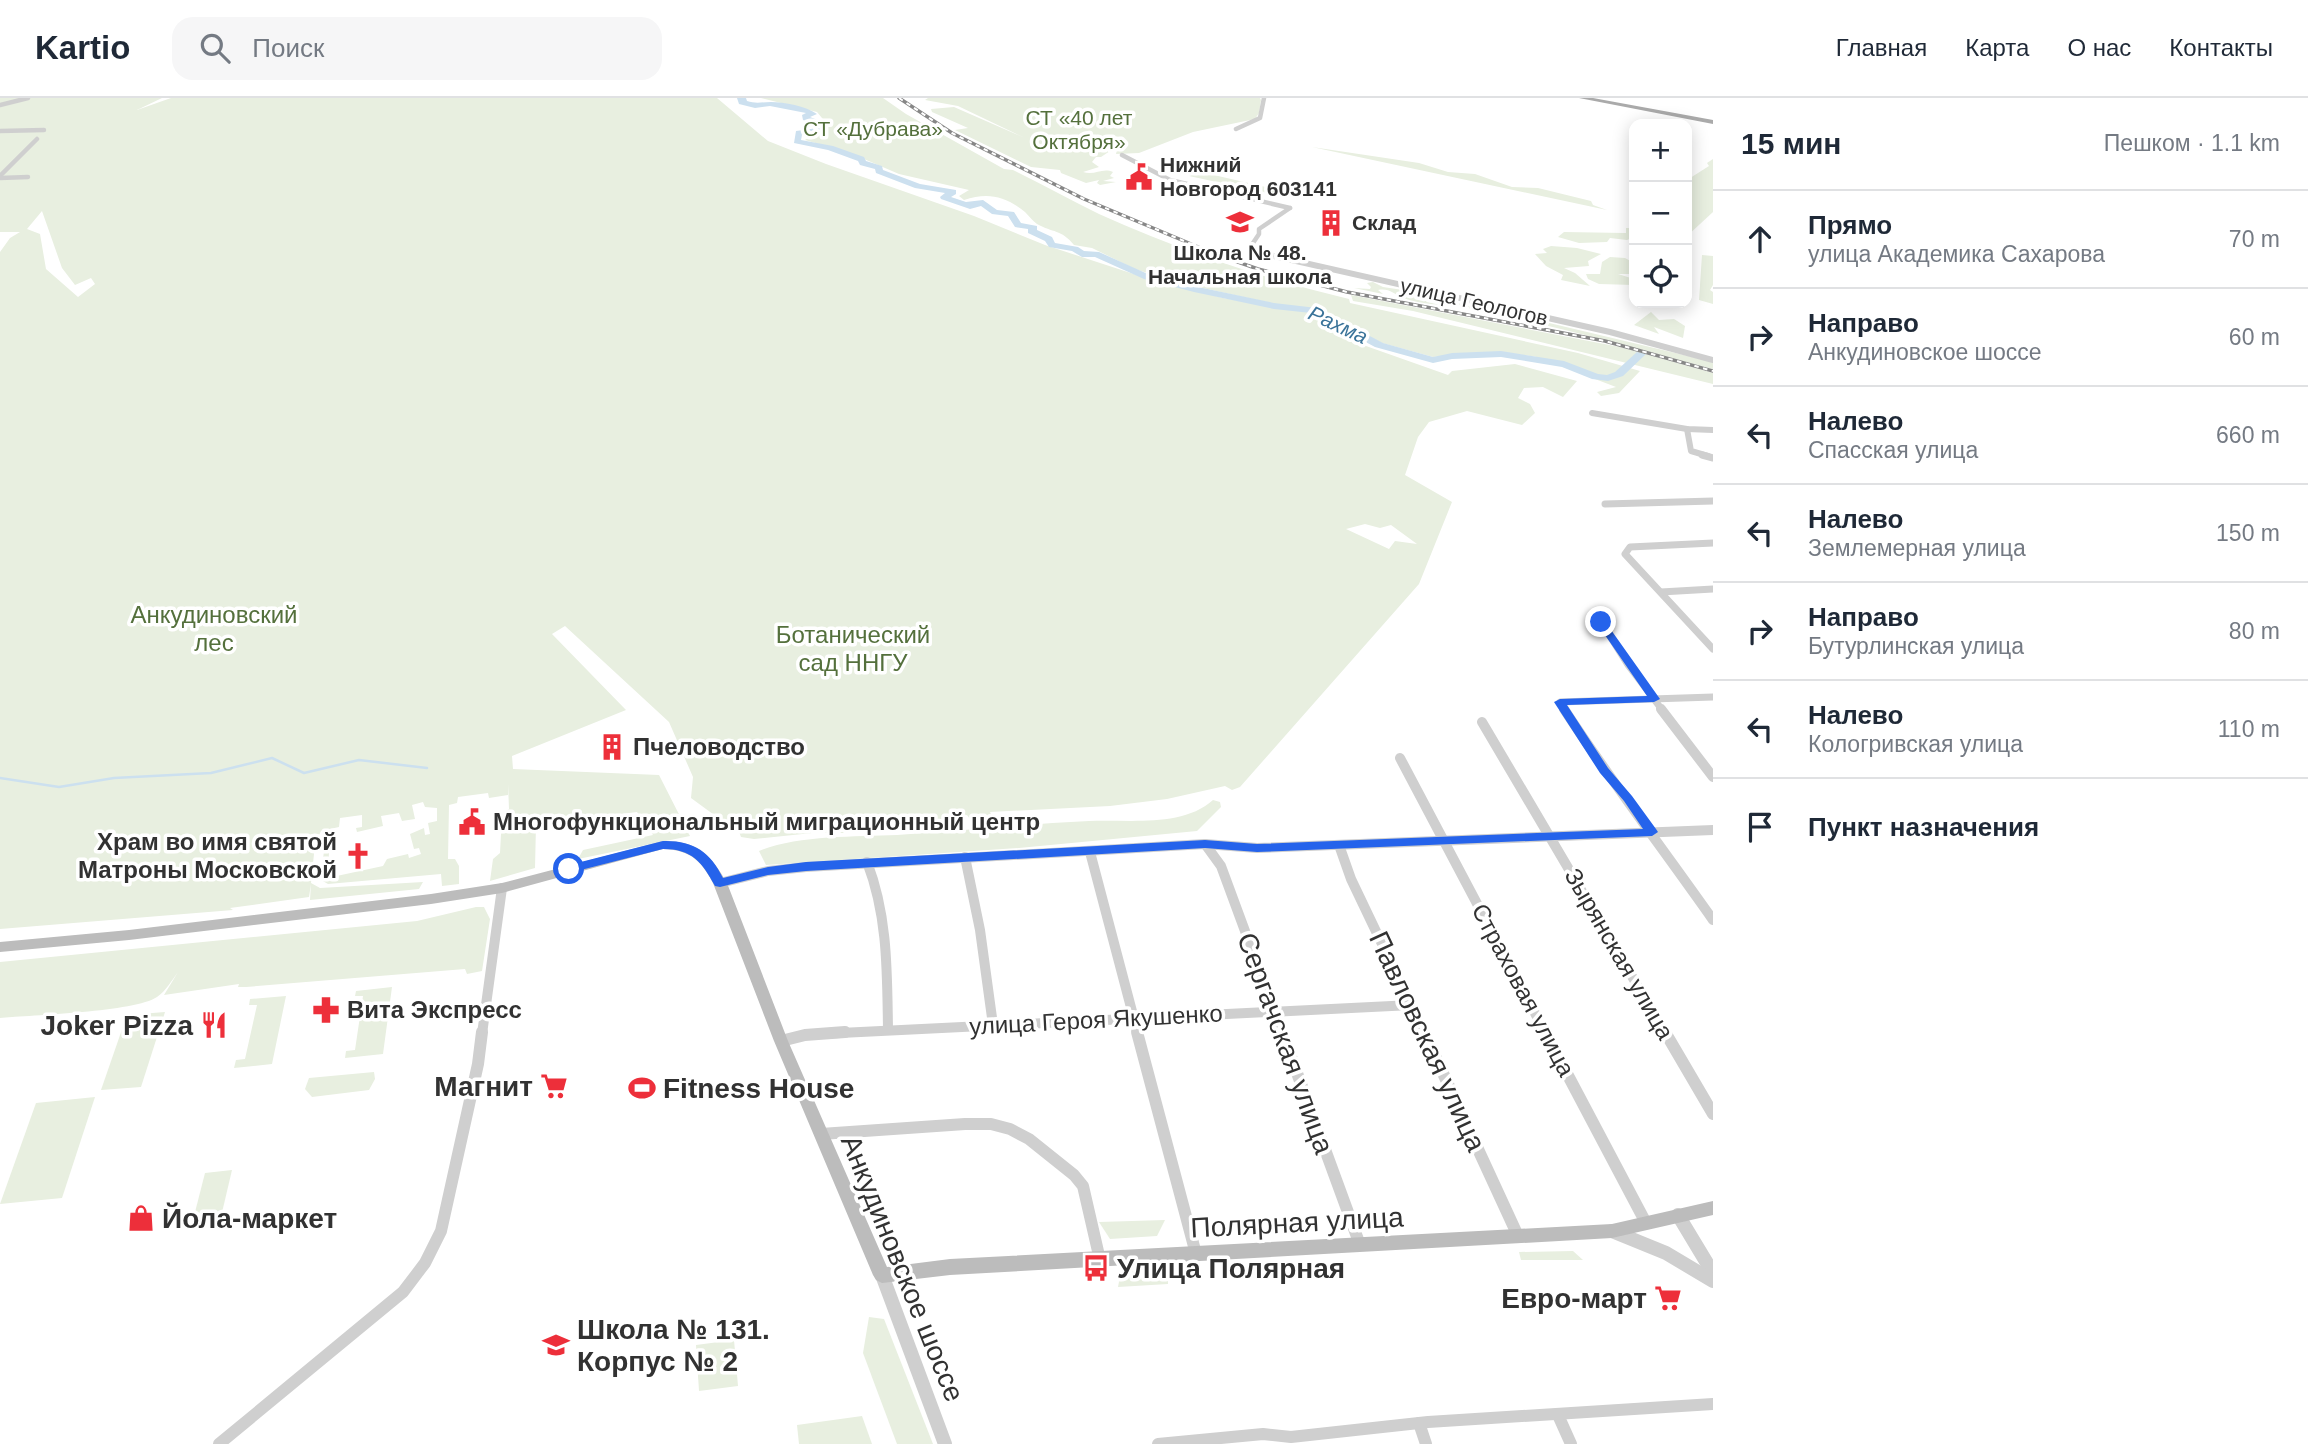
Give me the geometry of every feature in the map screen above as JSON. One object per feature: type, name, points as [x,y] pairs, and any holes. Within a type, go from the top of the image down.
[{"type":"main road","points":[[1582,98],[1713,121]]},
{"type":"main road","points":[[1592,98],[1713,121]]},
{"type":"main road","name":"Анкудиновское шоссе","points":[[502,888],[663,845],[690,847],[700,853],[720,883],[781,1041],[882,1275]]},
{"type":"main road","points":[[0,947],[370,908],[502,888]]},
{"type":"main road","name":"Полярная улица","points":[[882,1275],[950,1267],[1612,1231],[1713,1208]]},
{"type":"street","points":[[0,105],[28,98]]},
{"type":"street","points":[[1236,129],[1259,118],[1264,98]]},
{"type":"street","points":[[0,131],[44,130]]},
{"type":"street","points":[[0,176],[37,139]]},
{"type":"street","name":"улица Геологов","points":[[1122,155],[1170,180],[1290,208],[1259,229],[1259,234],[1251,246],[1266,255],[1633,338],[1713,360]]},
{"type":"street","points":[[0,176],[28,177]]},
{"type":"street","points":[[1592,414],[1687,429],[1713,430]]},
{"type":"street","points":[[1687,429],[1691,451],[1713,458]]},
{"type":"street","points":[[1605,504],[1713,501]]},
{"type":"street","points":[[1711,644],[1628,558],[1626,550],[1637,546],[1713,543]]},
{"type":"street","points":[[1661,592],[1713,589]]},
{"type":"street","points":[[1601,622],[1654,699],[1713,777]]},
{"type":"street","points":[[1713,697],[1560,702],[1604,771],[1628,799],[1713,920]]},
{"type":"street","name":"Зырянская улица","points":[[1482,722],[1713,1114]]},
{"type":"street","name":"Страховая улица","points":[[1399,758],[1445,840],[1646,1223]]},
{"type":"street","points":[[720,883],[768,871],[867,862],[1205,844],[1257,848],[1713,830]]},
{"type":"street","name":"Сергачская улица","points":[[1205,844],[1221,866],[1360,1245]]},
{"type":"street","name":"Павловская улица","points":[[1339,845],[1352,879],[1518,1236]]},
{"type":"street","points":[[1090,852],[1196,1254]]},
{"type":"street","points":[[965,857],[980,930],[992,1025]]},
{"type":"street","points":[[867,862],[874,878],[881,909],[888,1028]]},
{"type":"street","points":[[219,1444],[403,1292],[417,1277],[430,1256],[441,1231],[478,1064],[502,888]]},
{"type":"street","name":"улица Героя Якушенко","points":[[781,1041],[805,1035],[888,1028],[1412,1005]]},
{"type":"street","points":[[821,1134],[965,1124],[991,1124],[1010,1129],[1029,1139],[1074,1175],[1083,1186],[1100,1260]]},
{"type":"street","points":[[1678,1215],[1713,1273]]},
{"type":"street","points":[[1612,1231],[1666,1253],[1713,1281]]},
{"type":"street","name":"Анкудиновское шоссе","points":[[882,1275],[945,1444]]},
{"type":"street","points":[[1158,1444],[1263,1434],[1292,1440],[1419,1423],[1713,1404]]},
{"type":"street","points":[[1558,1415],[1570,1444]]},
{"type":"street","points":[[1419,1423],[1426,1444]]},
{"type":"green space","name":"Анкудиновский лес","points":[[0,98],[162,98],[137,110],[171,98],[717,98],[768,141],[974,216],[1045,245],[1146,278],[1223,298],[1312,313],[1347,331],[1366,346],[1448,375],[1452,371],[1515,364],[1577,381],[1563,397],[1543,387],[1524,388],[1518,398],[1530,404],[1535,413],[1522,425],[1467,411],[1429,422],[1418,437],[1405,475],[1452,502],[1419,584],[1240,787],[1232,790],[1225,786],[1167,799],[1110,806],[990,812],[994,820],[983,822],[970,819],[967,815],[861,827],[850,833],[812,833],[754,839],[741,837],[737,826],[721,820],[691,798],[693,777],[669,722],[565,626],[552,634],[626,710],[512,756],[513,769],[659,775],[690,836],[578,859],[583,850],[653,835],[637,812],[536,825],[535,868],[490,881],[493,859],[500,853],[501,834],[507,823],[503,821],[503,813],[509,809],[508,784],[508,795],[489,798],[488,793],[458,797],[457,803],[449,805],[448,859],[455,859],[459,866],[459,884],[442,886],[441,874],[328,884],[321,880],[324,850],[333,843],[329,852],[328,874],[332,877],[383,866],[387,859],[408,854],[409,858],[421,854],[419,848],[414,849],[410,834],[424,828],[425,835],[430,834],[428,823],[437,821],[437,808],[425,807],[423,802],[412,805],[415,819],[402,821],[399,813],[381,816],[383,826],[357,832],[356,828],[362,827],[362,815],[340,818],[339,827],[321,831],[315,844],[311,883],[320,888],[423,882],[419,889],[310,900],[311,884],[309,897],[230,908],[233,910],[0,929],[0,252],[10,238],[20,232],[0,232]],"holes":[[[42,211],[62,268],[75,285],[91,278],[95,284],[78,297],[46,269],[40,234],[27,229]],[[1365,524],[1380,528],[1391,525],[1417,544],[1395,541],[1389,549],[1346,529]]]},
{"type":"green space","name":"СТ «Дубрава»","points":[[761,98],[883,98],[906,114],[1004,169],[1013,170],[1099,214],[1191,251],[1254,273],[1349,299],[1350,303],[1578,353],[1640,371],[1619,393],[1601,396],[1597,392],[1616,387],[1537,357],[1503,352],[1433,357],[1382,343],[1317,309],[1275,304],[1171,281],[1135,269],[1092,248],[1074,245],[1061,234],[1037,224],[1025,212],[1003,199],[981,196],[964,200],[959,196],[969,190],[899,174],[850,153],[805,140],[811,135],[826,131],[827,124],[817,112]]},
{"type":"green space","name":"СТ «40 лет Октября»","points":[[925,100],[1261,100],[1255,119],[1193,132],[1139,153],[1116,154],[1117,150],[1113,149],[1101,157],[1096,157],[1092,162],[1099,167],[1083,172],[1113,172],[1110,176],[1114,178],[1103,181],[1116,182],[1100,185],[1097,183],[1099,180],[1086,183],[1061,173],[1060,170],[1031,167],[955,130],[968,128],[932,112],[931,109],[954,107],[1025,138],[958,106]]},
{"type":"green space","points":[[1312,147],[1419,163],[1448,172],[1475,174],[1512,187],[1538,188],[1591,201],[1593,205],[1607,210]]},
{"type":"green space","points":[[1713,159],[1713,212],[1692,231],[1692,177],[1709,166],[1707,163]]},
{"type":"green space","points":[[1188,169],[1291,193],[1281,196],[1178,174]]},
{"type":"green space","points":[[1626,228],[1629,228],[1629,239],[1610,238],[1607,242],[1579,243],[1558,237],[1564,232],[1626,233]]},
{"type":"green space","points":[[1551,246],[1577,248],[1601,254],[1588,261],[1589,266],[1564,268],[1575,273],[1590,286],[1561,280],[1563,275],[1546,266],[1535,254],[1547,253],[1543,249]]},
{"type":"green space","points":[[1702,255],[1713,256],[1713,285],[1710,290],[1713,292],[1713,304],[1699,300]]},
{"type":"green space","points":[[1610,257],[1629,260],[1629,274],[1618,274],[1629,277],[1629,285],[1599,284],[1588,279],[1586,274],[1600,274],[1602,262]]},
{"type":"green space","points":[[1373,282],[1383,287],[1429,294],[1464,305],[1425,303],[1385,290],[1378,290],[1383,294],[1354,288],[1370,289],[1367,283]]},
{"type":"green space","points":[[1351,295],[1620,347],[1713,373],[1713,384],[1413,311],[1353,301]]},
{"type":"green space","points":[[1474,305],[1709,361],[1713,363],[1713,369],[1622,344],[1470,309],[1468,306]]},
{"type":"green space","points":[[1651,312],[1659,320],[1674,319],[1685,326],[1683,338],[1654,327],[1659,334],[1634,325]]},
{"type":"green space","points":[[1213,800],[1220,802],[1221,807],[1197,831],[1019,848],[766,865],[759,851],[791,842],[826,838],[1065,822],[1154,820],[1186,815]]},
{"type":"green space","points":[[484,907],[490,919],[482,971],[467,974],[465,969],[246,987],[238,987],[239,984],[164,995],[178,972],[160,995],[145,1002],[106,1009],[0,1018],[0,962],[417,921]]},
{"type":"green space","points":[[392,987],[383,1054],[345,1058],[346,1051],[355,1050],[363,996],[355,996],[356,991]]},
{"type":"green space","points":[[286,996],[272,1064],[234,1068],[236,1060],[245,1059],[257,1005],[249,1005],[250,999]]},
{"type":"green space","points":[[165,1012],[141,1087],[101,1090],[127,1015]]},
{"type":"green space","points":[[374,1072],[375,1079],[369,1090],[312,1097],[305,1089],[309,1078]]},
{"type":"green space","points":[[95,1097],[62,1198],[0,1204],[36,1103]]},
{"type":"green space","points":[[232,1170],[220,1221],[192,1224],[205,1173]]},
{"type":"green space","points":[[1165,1220],[1157,1236],[1110,1239],[1099,1222]]},
{"type":"green space","points":[[1573,1251],[1583,1260],[1521,1260],[1519,1252]]},
{"type":"green space","points":[[1280,1263],[1285,1272],[1233,1278],[1229,1267]]},
{"type":"green space","points":[[1168,1268],[1168,1284],[1118,1287],[1121,1271]]},
{"type":"green space","points":[[869,1317],[884,1319],[933,1444],[897,1444],[863,1353]]},
{"type":"green space","points":[[734,1340],[738,1386],[699,1391],[696,1345]]},
{"type":"green space","points":[[862,1416],[872,1444],[799,1444],[797,1425]]},
{"type":"waterway","name":"Рахма","points":[[741,98],[744,100],[742,102],[755,106],[770,104],[808,111],[813,114],[806,115],[806,118],[822,125],[821,130],[799,133],[797,141],[830,148],[861,159],[863,163],[879,168],[879,171],[918,186],[953,192],[944,197],[970,206],[970,203],[983,203],[995,212],[1011,214],[1018,225],[1034,228],[1031,231],[1049,239],[1052,245],[1075,249],[1082,254],[1096,254],[1147,277],[1197,290],[1274,306],[1313,310],[1379,345],[1433,360],[1452,356],[1501,354],[1564,364],[1596,377],[1608,378],[1619,374],[1641,354]]},
{"type":"waterway","points":[[0,778],[59,787],[114,778],[211,773],[272,758],[304,773],[359,760],[427,768]]},
{"type":"railway","points":[[899,98],[952,133],[1084,199],[1215,254],[1258,269],[1347,292],[1605,341],[1713,371]]},
{"type":"place","name":"Нижний Новгород 603141","points":[[1139,177]]},
{"type":"place","name":"Школа № 48. Начальная школа","points":[[1240,222]]},
{"type":"place","name":"Склад","points":[[1331,223]]},
{"type":"place","name":"Пчеловодство","points":[[612,747]]},
{"type":"place","name":"Многофункциональный миграционный центр","points":[[472,822]]},
{"type":"place","name":"Храм во имя святой Матроны Московской","points":[[358,856]]},
{"type":"place","name":"Вита Экспресс","points":[[326,1010]]},
{"type":"place","name":"Joker Pizza","points":[[214,1025]]},
{"type":"place","name":"Магнит","points":[[554,1086]]},
{"type":"place","name":"Fitness House","points":[[642,1088]]},
{"type":"place","name":"Йола-маркет","points":[[141,1218]]},
{"type":"place","name":"Улица Полярная","points":[[1096,1268]]},
{"type":"place","name":"Евро-март","points":[[1668,1298]]},
{"type":"place","name":"Школа № 131. Корпус № 2","points":[[556,1345]]},
{"type":"route","points":[[569,869],[663,845],[690,847],[700,853],[720,883],[768,871],[867,862],[1205,844],[1257,848],[1652,832],[1604,771],[1560,702],[1654,699],[1628,665],[1601,622]]},
{"type":"park label","name":"Ботанический сад ННГУ","points":[[853,649]]}]
